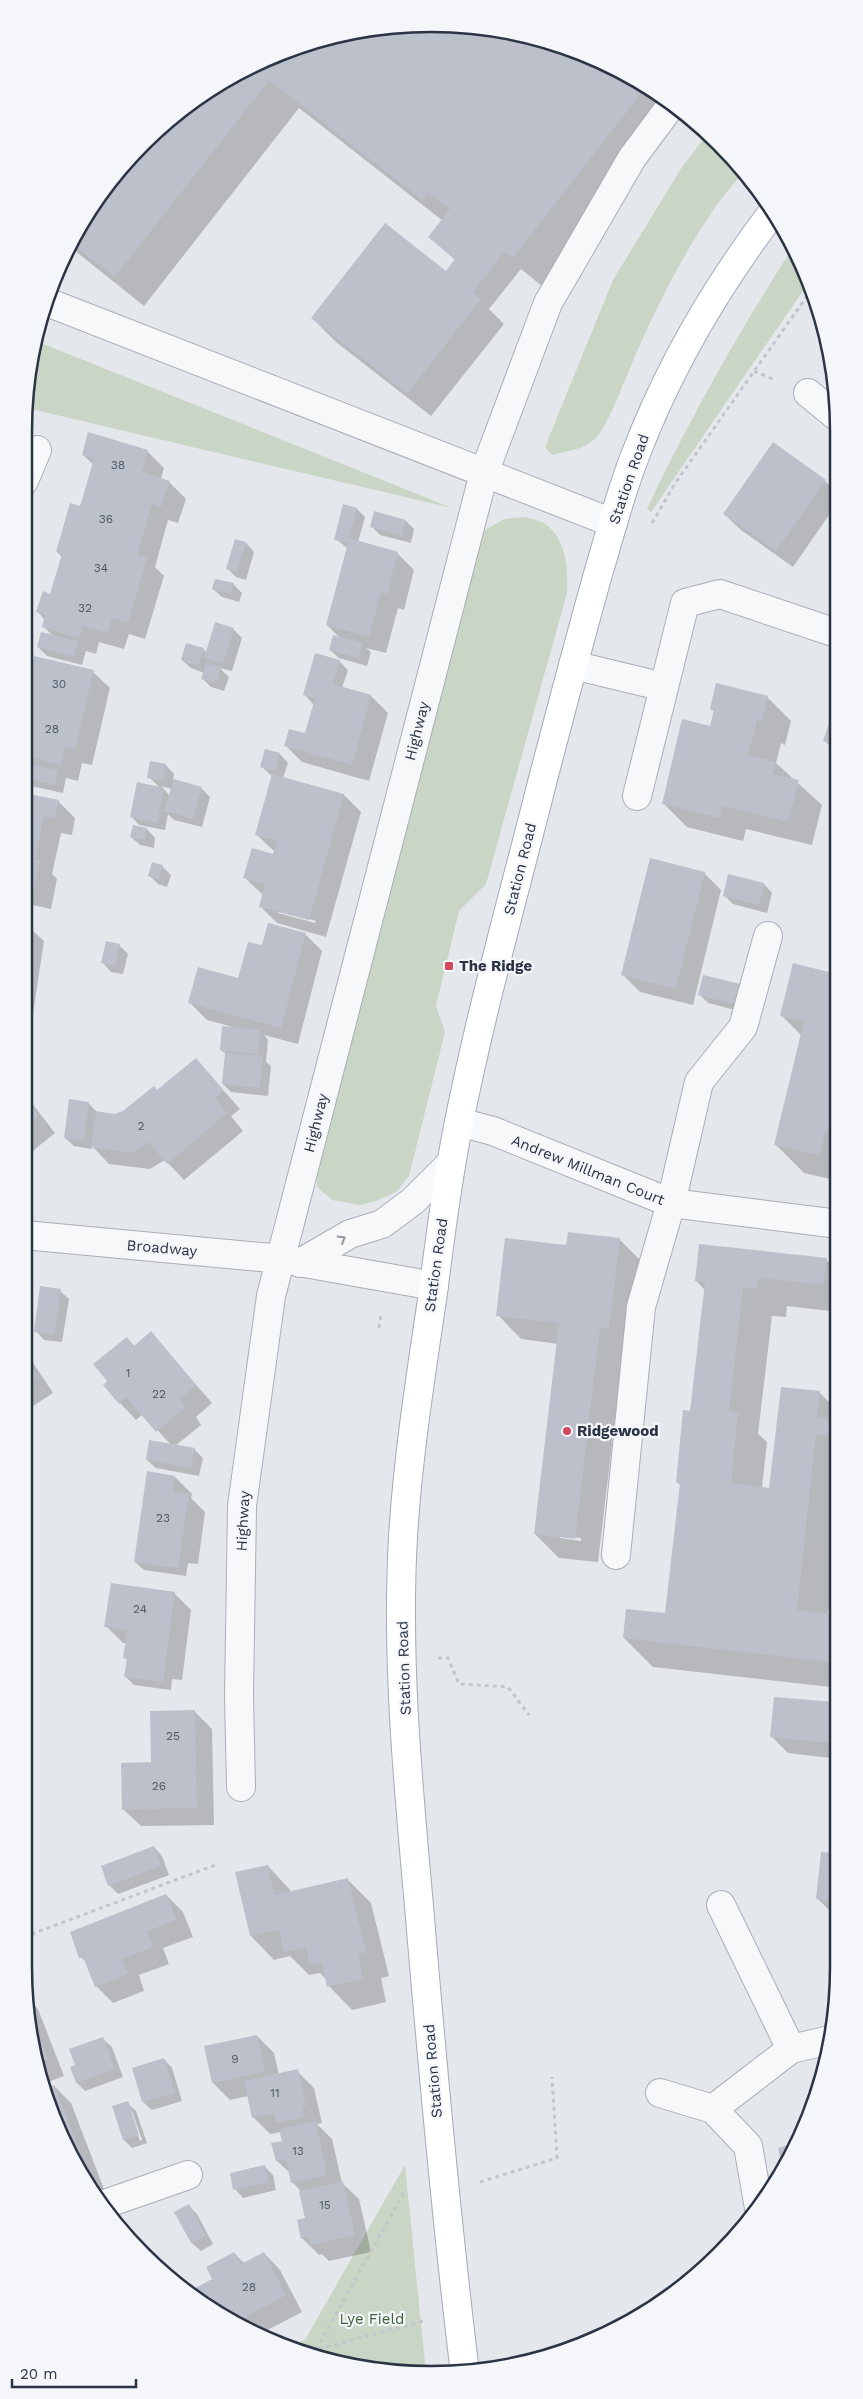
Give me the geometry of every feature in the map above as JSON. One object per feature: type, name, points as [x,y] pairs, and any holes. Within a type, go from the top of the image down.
[{"type":"main road","name":"Station Road","points":[[464,2365],[444,2193],[412,1821],[402,1656],[404,1536],[419,1385],[451,1163],[459,1122],[493,976],[573,665],[613,523],[634,458],[657,402],[697,325],[744,250],[768,218]]},
{"type":"street","name":"Highway","points":[[241,1787],[239,1696],[242,1506],[271,1296],[291,1261],[484,473],[548,303],[632,158],[667,110]]},
{"type":"street","points":[[54,305],[613,523]]},
{"type":"street","points":[[808,393],[830,411]]},
{"type":"street","points":[[32,462],[37,450]]},
{"type":"street","points":[[637,796],[685,603],[720,594],[830,631]]},
{"type":"street","points":[[573,665],[664,687]]},
{"type":"street","points":[[616,1555],[641,1307],[671,1203],[699,1082],[743,1027],[768,936]]},
{"type":"street","name":"Andrew Millman Court","points":[[459,1122],[493,1131],[671,1203],[830,1223]]},
{"type":"street","points":[[291,1261],[350,1234],[382,1224],[413,1201],[451,1163]]},
{"type":"street","name":"Broadway","points":[[32,1236],[291,1261],[434,1286]]},
{"type":"street","points":[[721,1905],[791,2049]]},
{"type":"street","points":[[713,2109],[791,2049],[824,2041]]},
{"type":"street","points":[[660,2093],[713,2109],[748,2146],[757,2197]]},
{"type":"street","points":[[110,2202],[188,2175]]},
{"type":"path","points":[[613,523],[647,532],[676,482],[807,297]]},
{"type":"path","points":[[402,1656],[448,1658],[459,1684],[508,1687],[529,1715]]},
{"type":"path","points":[[32,1934],[218,1864]]},
{"type":"path","points":[[316,2349],[403,2194],[444,2193],[557,2158],[552,2077]]},
{"type":"path","points":[[317,2350],[457,2311]]},
{"type":"green space","points":[[703,139],[739,178],[713,210],[672,279],[635,355],[602,431],[587,444],[552,455],[545,447],[613,280],[682,167]]},
{"type":"green space","points":[[789,254],[804,289],[651,512],[647,509],[663,475],[698,408],[754,310]]},
{"type":"green space","points":[[42,344],[452,508],[33,409]]},
{"type":"green space","points":[[525,517],[546,524],[559,540],[565,557],[567,593],[486,884],[459,911],[436,1006],[445,1032],[409,1176],[396,1192],[376,1201],[360,1205],[332,1200],[317,1187],[316,1159],[480,533],[504,519]]},
{"type":"green space","name":"Lye Field","points":[[405,2165],[425,2366],[405,2366],[354,2359],[297,2343],[305,2340]]},
{"type":"building","points":[[405,33],[458,33],[509,40],[560,54],[608,74],[642,93],[513,258],[504,252],[473,292],[481,299],[407,394],[311,318],[385,223],[446,271],[455,259],[428,237],[450,209],[428,192],[422,200],[269,80],[115,277],[78,248],[100,210],[132,168],[168,132],[210,100],[255,74],[303,54],[328,46],[379,36]]},
{"type":"building","points":[[88,432],[148,450],[142,472],[170,481],[161,507],[152,504],[137,555],[147,558],[128,623],[112,618],[107,633],[83,626],[79,638],[42,627],[45,615],[36,612],[43,591],[50,594],[62,554],[56,552],[70,503],[80,506],[94,459],[82,455]]},
{"type":"building","points":[[773,442],[826,480],[776,551],[723,514]]},
{"type":"building","points":[[343,504],[357,508],[349,538],[398,552],[387,594],[381,592],[369,637],[326,625],[348,543],[334,540]]},
{"type":"building","points":[[374,511],[406,520],[402,536],[370,527]]},
{"type":"building","points":[[235,539],[246,542],[237,572],[226,569]]},
{"type":"building","points":[[215,579],[234,583],[231,594],[212,589]]},
{"type":"building","points":[[215,622],[234,628],[223,664],[204,658]]},
{"type":"building","points":[[41,632],[78,641],[74,657],[37,647]]},
{"type":"building","points":[[333,635],[363,643],[359,658],[329,650]]},
{"type":"building","points":[[186,643],[204,648],[198,666],[181,660]]},
{"type":"building","points":[[315,653],[340,660],[333,684],[371,695],[352,765],[284,746],[289,729],[305,733],[315,698],[303,695]]},
{"type":"building","points":[[34,656],[94,670],[75,749],[65,747],[61,765],[32,758],[32,665]]},
{"type":"building","points":[[206,663],[221,667],[216,683],[201,679]]},
{"type":"building","points":[[716,683],[768,696],[762,722],[757,720],[748,755],[776,762],[773,774],[799,780],[788,822],[723,806],[720,818],[662,804],[682,719],[710,726],[714,710],[710,709]]},
{"type":"building","points":[[830,721],[830,744],[823,741]]},
{"type":"building","points":[[265,749],[280,753],[275,771],[260,767]]},
{"type":"building","points":[[150,761],[166,764],[163,781],[147,778]]},
{"type":"building","points":[[32,764],[58,770],[55,785],[32,780]]},
{"type":"building","points":[[272,774],[344,794],[309,920],[259,907],[265,884],[243,878],[252,848],[273,854],[277,841],[255,835]]},
{"type":"building","points":[[174,779],[202,787],[193,819],[164,811]]},
{"type":"building","points":[[137,782],[164,788],[157,823],[130,817]]},
{"type":"building","points":[[32,795],[59,800],[55,819],[44,816],[35,860],[40,860],[34,892],[32,892]]},
{"type":"building","points":[[133,825],[147,828],[145,840],[130,837]]},
{"type":"building","points":[[650,858],[705,872],[676,989],[621,975]]},
{"type":"building","points":[[152,862],[163,865],[159,880],[148,876]]},
{"type":"building","points":[[728,874],[764,883],[759,905],[723,896]]},
{"type":"building","points":[[268,923],[306,933],[281,1028],[188,1003],[198,967],[238,978],[248,942],[262,945]]},
{"type":"building","points":[[106,941],[120,944],[115,966],[101,963]]},
{"type":"building","points":[[793,963],[830,972],[830,1133],[825,1132],[819,1155],[774,1145],[804,1021],[780,1016]]},
{"type":"building","points":[[703,975],[740,984],[734,1004],[698,995]]},
{"type":"building","points":[[222,1026],[260,1030],[258,1054],[220,1050]]},
{"type":"building","points":[[225,1053],[263,1056],[260,1088],[222,1084]]},
{"type":"building","points":[[196,1058],[224,1091],[215,1098],[227,1113],[167,1164],[149,1142],[133,1153],[91,1147],[96,1111],[114,1114],[123,1111],[154,1086],[157,1090]]},
{"type":"building","points":[[69,1099],[89,1102],[84,1141],[64,1138]]},
{"type":"building","points":[[32,1107],[39,1116],[32,1121]]},
{"type":"building","name":"Ridgewood","points":[[568,1232],[620,1238],[609,1329],[600,1327],[575,1539],[534,1534],[559,1323],[496,1316],[505,1238],[566,1245]]},
{"type":"building","points":[[699,1244],[827,1258],[823,1285],[759,1278],[757,1289],[743,1287],[729,1411],[738,1412],[731,1483],[769,1488],[781,1387],[820,1391],[817,1418],[830,1419],[830,1435],[816,1434],[797,1610],[830,1614],[830,1662],[623,1638],[626,1609],[665,1613],[680,1483],[676,1483],[683,1410],[690,1411],[705,1282],[695,1281]]},
{"type":"building","points":[[40,1286],[61,1289],[54,1334],[34,1332]]},
{"type":"building","points":[[151,1331],[196,1385],[180,1399],[185,1407],[156,1432],[126,1397],[119,1404],[103,1385],[107,1381],[93,1364],[127,1337],[134,1346]]},
{"type":"building","points":[[32,1368],[37,1376],[32,1379]]},
{"type":"building","points":[[149,1440],[195,1448],[191,1468],[146,1460]]},
{"type":"building","points":[[147,1471],[175,1476],[173,1492],[189,1494],[178,1568],[134,1562]]},
{"type":"building","points":[[111,1583],[175,1592],[163,1682],[124,1677],[127,1659],[123,1658],[127,1630],[104,1627]]},
{"type":"building","points":[[774,1697],[830,1702],[829,1743],[770,1737]]},
{"type":"building","points":[[195,1710],[197,1808],[122,1810],[121,1763],[151,1762],[150,1711]]},
{"type":"building","points":[[154,1846],[161,1866],[108,1886],[101,1866]]},
{"type":"building","points":[[821,1852],[830,1852],[830,1901],[816,1899]]},
{"type":"building","points":[[268,1865],[274,1895],[348,1878],[366,1952],[358,1954],[363,1979],[327,1987],[322,1962],[310,1965],[306,1947],[284,1952],[279,1930],[250,1936],[235,1872]]},
{"type":"building","points":[[166,1894],[177,1920],[147,1931],[153,1947],[122,1959],[128,1974],[95,1987],[83,1957],[79,1958],[70,1932]]},
{"type":"building","points":[[38,2033],[48,2059],[44,2061]]},
{"type":"building","points":[[257,2035],[265,2072],[212,2083],[204,2046]]},
{"type":"building","points":[[103,2037],[115,2069],[76,2083],[70,2067],[75,2065],[69,2049]]},
{"type":"building","points":[[164,2058],[175,2093],[142,2102],[132,2068]]},
{"type":"building","points":[[298,2069],[306,2106],[302,2107],[304,2117],[276,2123],[274,2113],[252,2118],[244,2081]]},
{"type":"building","points":[[54,2085],[86,2167],[63,2120],[51,2086]]},
{"type":"building","points":[[128,2101],[139,2135],[123,2140],[112,2106]]},
{"type":"building","points":[[316,2121],[327,2175],[291,2183],[286,2159],[276,2161],[271,2143],[282,2141],[279,2129]]},
{"type":"building","points":[[788,2145],[780,2160],[778,2148]]},
{"type":"building","points":[[265,2165],[268,2182],[233,2190],[230,2173]]},
{"type":"building","points":[[343,2181],[355,2235],[311,2245],[309,2237],[301,2239],[297,2220],[305,2218],[299,2191]]},
{"type":"building","points":[[189,2204],[206,2235],[191,2243],[174,2212]]},
{"type":"building","points":[[234,2252],[241,2264],[264,2252],[286,2295],[242,2318],[195,2288],[212,2279],[206,2267]]},
{"type":"place","name":"The Ridge","points":[[449,966]]},
{"type":"place","name":"Ridgewood","points":[[567,1431]]}]
